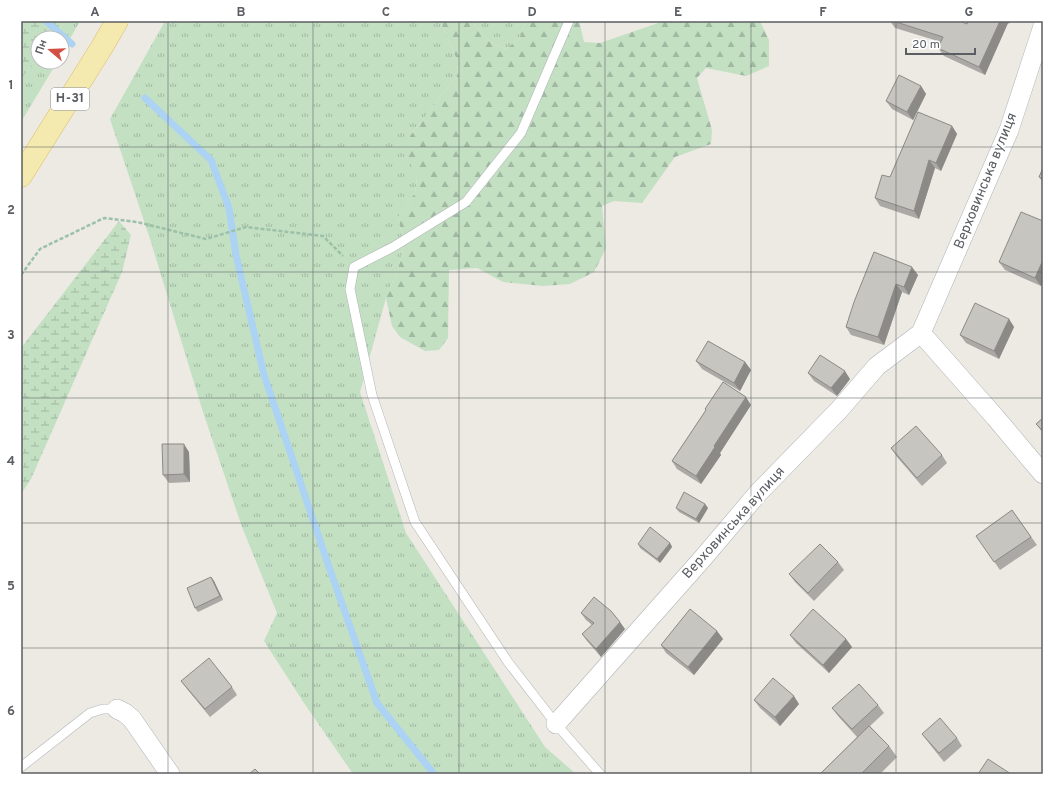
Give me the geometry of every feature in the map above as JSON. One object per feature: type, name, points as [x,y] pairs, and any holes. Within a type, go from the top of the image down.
[{"type":"main road","name":"Н-31","points":[[21,176],[117,21]]},
{"type":"street","name":"Верховинська вулиця","points":[[556,724],[703,558],[759,492],[839,410],[877,366],[922,333],[1009,130],[1043,26]]},
{"type":"street","points":[[922,333],[996,416],[1043,474]]},
{"type":"street","points":[[117,709],[132,719],[170,774]]},
{"type":"lane","points":[[569,21],[521,133],[466,202],[393,247],[354,267],[350,289],[372,395],[415,522],[508,662],[556,724],[600,774]]},
{"type":"lane","points":[[21,767],[90,713],[103,709],[117,709]]},
{"type":"path","points":[[21,275],[40,249],[104,218],[137,222],[206,239],[246,227],[324,236],[354,267]]},
{"type":"green space","points":[[21,21],[65,21],[58,30],[30,30],[30,67],[21,79]]},
{"type":"green space","points":[[65,21],[80,21],[70,39],[70,30],[58,30]]},
{"type":"green space","points":[[165,21],[440,21],[458,62],[457,76],[410,136],[407,151],[417,178],[415,193],[398,217],[404,246],[398,269],[386,298],[360,392],[406,533],[545,747],[576,774],[353,774],[304,703],[264,641],[277,613],[242,527],[203,412],[150,239],[110,119]]},
{"type":"green space","points":[[440,21],[470,21],[493,44],[506,49],[519,39],[526,21],[579,21],[584,42],[600,43],[664,21],[760,21],[769,40],[769,66],[746,76],[706,68],[697,78],[712,130],[711,144],[675,157],[642,203],[614,201],[602,206],[606,248],[594,272],[570,284],[543,286],[503,282],[477,268],[449,270],[448,338],[439,350],[425,351],[400,337],[392,326],[386,298],[398,269],[404,246],[398,217],[415,193],[417,178],[406,151],[410,136],[457,76],[458,62]]},
{"type":"green space","points":[[470,21],[526,21],[519,39],[506,49],[493,44]]},
{"type":"green space","points":[[30,67],[30,70],[52,70],[21,122],[21,79]]},
{"type":"green space","points":[[119,221],[131,235],[122,272],[31,479],[21,494],[21,348]]},
{"type":"building","points":[[893,21],[960,21],[967,24],[968,21],[1000,21],[979,67],[938,48],[943,37]]},
{"type":"building","points":[[899,75],[921,86],[907,112],[886,101]]},
{"type":"building","points":[[918,112],[952,126],[936,163],[929,160],[914,211],[875,198],[882,175],[890,177]]},
{"type":"building","points":[[1043,168],[1043,179],[1039,177]]},
{"type":"building","points":[[1021,212],[1043,221],[1043,260],[1035,278],[999,262]]},
{"type":"building","points":[[874,252],[912,267],[904,287],[896,284],[878,337],[846,327],[854,302]]},
{"type":"building","points":[[975,303],[1009,319],[994,351],[960,335]]},
{"type":"building","points":[[708,341],[745,362],[734,383],[696,361]]},
{"type":"building","points":[[820,355],[845,371],[831,388],[808,373]]},
{"type":"building","points":[[723,382],[746,397],[696,476],[672,461]]},
{"type":"building","points":[[1043,418],[1043,431],[1036,424]]},
{"type":"building","points":[[916,426],[942,455],[917,478],[891,448]]},
{"type":"building","points":[[162,444],[184,444],[184,474],[163,475]]},
{"type":"building","points":[[684,492],[705,504],[696,519],[676,508]]},
{"type":"building","points":[[1012,510],[1031,537],[994,562],[976,536]]},
{"type":"building","points":[[650,527],[670,543],[657,559],[638,544]]},
{"type":"building","points":[[820,544],[838,562],[808,593],[789,574]]},
{"type":"building","points":[[211,577],[220,596],[195,608],[187,588]]},
{"type":"building","points":[[594,597],[611,611],[620,622],[596,649],[582,634],[594,623],[581,613]]},
{"type":"building","points":[[690,609],[717,631],[688,667],[661,645]]},
{"type":"building","points":[[813,609],[846,639],[823,665],[790,635]]},
{"type":"building","points":[[209,658],[232,687],[205,709],[181,681]]},
{"type":"building","points":[[773,678],[794,696],[775,717],[754,700]]},
{"type":"building","points":[[859,684],[878,705],[852,729],[832,708]]},
{"type":"building","points":[[940,718],[957,738],[939,753],[922,734]]},
{"type":"building","points":[[869,726],[889,746],[861,774],[820,774]]},
{"type":"building","points":[[988,759],[1011,774],[978,774]]},
{"type":"building","points":[[255,769],[260,774],[249,774]]},
{"type":"waterway","points":[[46,21],[72,44]]},
{"type":"waterway","points":[[145,98],[211,160],[229,208],[236,255],[264,375],[377,703],[434,774]]}]
